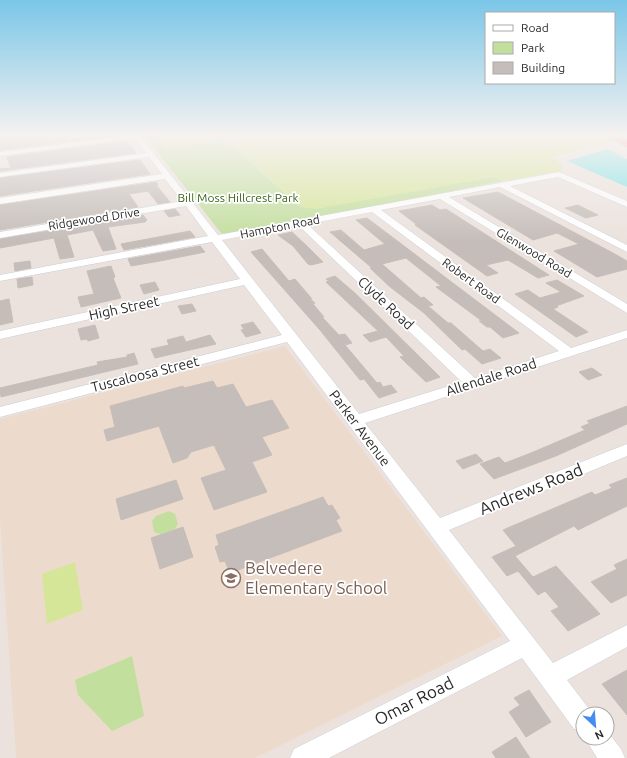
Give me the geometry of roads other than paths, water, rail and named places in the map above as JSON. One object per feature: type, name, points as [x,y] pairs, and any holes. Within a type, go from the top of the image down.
[{"type":"street","points":[[0,175],[27,171]]},
{"type":"street","name":"Parker Avenue","points":[[163,171],[575,710]]},
{"type":"street","name":"Hampton Road","points":[[0,278],[559,174],[627,204]]},
{"type":"street","points":[[0,201],[167,176]]},
{"type":"street","points":[[502,185],[627,249]]},
{"type":"street","name":"Glenwood Road","points":[[441,196],[627,309]]},
{"type":"street","name":"Ridgewood Drive","points":[[0,235],[189,203]]},
{"type":"street","name":"Robert Road","points":[[374,209],[568,352]]},
{"type":"street","name":"Clyde Road","points":[[301,223],[472,383]]},
{"type":"street","name":"High Street","points":[[0,335],[248,281]]},
{"type":"street","name":"Allendale Road","points":[[355,421],[627,334]]},
{"type":"street","name":"Tuscaloosa Street","points":[[0,412],[290,337]]},
{"type":"street","name":"Andrews Road","points":[[436,527],[627,450]]},
{"type":"street","points":[[550,677],[627,635]]},
{"type":"street","name":"Omar Road","points":[[303,758],[525,645]]},
{"type":"street","points":[[603,746],[612,758]]},
{"type":"water","points":[[591,171],[627,171],[627,187]]},
{"type":"place","name":"Belvedere Elementary School","points":[[231,578]]},
{"type":"park label","name":"Bill Moss Hillcrest Park","points":[[238,198]]}]
